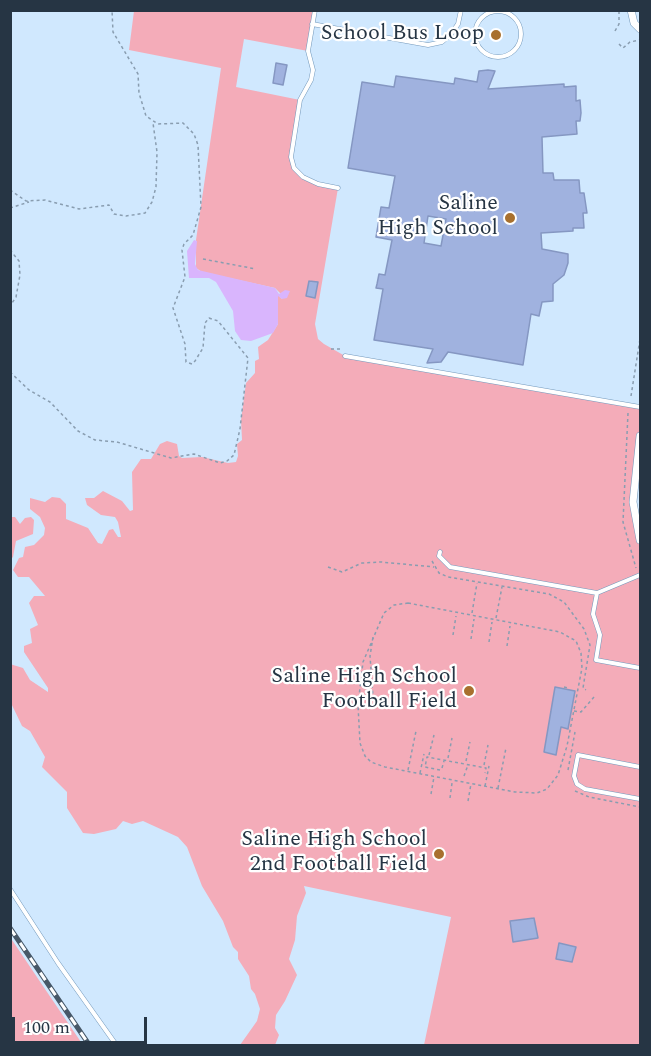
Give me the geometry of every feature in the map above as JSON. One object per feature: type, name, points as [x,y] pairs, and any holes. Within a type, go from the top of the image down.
[{"type":"street","points":[[631,10],[634,23],[640,29]]},
{"type":"street","points":[[640,436],[633,495],[634,515],[640,540]]},
{"type":"lane","points":[[315,10],[308,51],[313,70],[311,80],[300,100],[291,161],[296,171],[307,180],[338,188]]},
{"type":"lane","points":[[312,24],[428,45],[442,42],[451,34],[458,24],[461,10]]},
{"type":"lane","points":[[493,11],[510,12],[519,26],[519,44],[506,56],[494,57],[480,49],[475,33],[482,18],[493,11]]},
{"type":"lane","points":[[345,356],[640,407]]},
{"type":"lane","points":[[440,552],[439,556],[450,567],[597,593],[640,575]]},
{"type":"lane","points":[[597,593],[593,614],[600,635],[596,660],[640,668]]},
{"type":"lane","points":[[640,767],[578,755],[574,773],[576,782],[582,788],[640,799]]},
{"type":"lane","points":[[10,889],[58,963],[117,1046]]},
{"type":"path","points":[[10,208],[30,201],[45,200],[79,209],[109,205],[114,214],[126,216],[145,213],[152,202],[156,187],[157,152],[153,123],[146,116],[140,99],[135,68],[113,32],[112,10]]},
{"type":"path","points":[[615,32],[619,24],[619,10]]},
{"type":"path","points":[[619,44],[623,48],[630,42],[640,40]]},
{"type":"path","points":[[10,372],[30,390],[50,402],[78,431],[95,440],[117,442],[171,458],[194,454],[220,463],[232,458],[240,429],[248,358],[218,321],[209,318],[205,323],[203,348],[192,364],[186,362],[185,344],[173,308],[185,277],[182,250],[194,235],[201,207],[198,145],[195,134],[183,123],[153,123]]},
{"type":"path","points":[[10,190],[30,201]]},
{"type":"path","points":[[10,250],[19,261],[20,275],[16,297],[10,306]]},
{"type":"path","points":[[203,259],[256,269]]},
{"type":"path","points":[[631,396],[640,339]]},
{"type":"path","points":[[331,349],[343,349]]},
{"type":"path","points":[[432,561],[443,575],[549,594],[567,605],[584,629],[590,645],[583,688],[585,690]]},
{"type":"path","points":[[328,567],[342,572],[362,563],[381,562],[435,567]]},
{"type":"path","points":[[472,614],[477,582]]},
{"type":"path","points":[[496,618],[502,586]]},
{"type":"path","points":[[403,603],[496,618],[560,632],[576,641],[582,662],[567,746],[558,775],[544,791],[526,793],[420,774],[370,762],[363,753],[360,743],[358,699],[360,673],[376,627],[387,609],[403,603]]},
{"type":"path","points":[[453,635],[456,616]]},
{"type":"path","points":[[471,639],[474,619]]},
{"type":"path","points":[[489,642],[492,622]]},
{"type":"path","points":[[507,646],[510,626]]},
{"type":"path","points":[[376,627],[370,650],[372,691],[376,702],[388,707]]},
{"type":"path","points":[[564,687],[568,688]]},
{"type":"path","points":[[574,711],[581,712],[594,697]]},
{"type":"path","points":[[407,771],[416,731]]},
{"type":"path","points":[[567,774],[575,732]]},
{"type":"path","points":[[429,754],[434,735]]},
{"type":"path","points":[[448,758],[452,738]]},
{"type":"path","points":[[465,761],[470,742]]},
{"type":"path","points":[[484,765],[488,745]]},
{"type":"path","points":[[567,746],[572,747]]},
{"type":"path","points":[[498,788],[506,748]]},
{"type":"path","points":[[420,774],[424,754]]},
{"type":"path","points":[[444,760],[441,769],[425,767],[427,757],[444,760],[468,765],[486,768],[485,773]]},
{"type":"path","points":[[464,776],[468,765]]},
{"type":"path","points":[[485,786],[489,766]]},
{"type":"path","points":[[431,794],[435,776]]},
{"type":"path","points":[[450,798],[452,783]]},
{"type":"path","points":[[468,801],[471,783]]},
{"type":"path","points":[[571,786],[583,796],[640,807]]},
{"type":"shaded area","points":[[134,11],[315,11],[308,51],[244,39],[236,87],[300,100],[291,149],[292,165],[302,177],[338,188],[315,324],[318,339],[324,344],[345,356],[640,407],[640,436],[633,487],[640,540],[640,1045],[424,1045],[451,917],[304,886],[306,893],[297,916],[295,940],[289,959],[297,975],[276,1015],[275,1028],[279,1035],[275,1045],[240,1045],[257,1021],[260,1009],[251,989],[249,976],[238,959],[238,952],[233,947],[223,921],[202,886],[187,847],[178,837],[143,821],[132,824],[123,821],[116,829],[94,834],[83,833],[67,808],[67,792],[42,767],[45,757],[30,731],[22,726],[11,703],[10,664],[23,668],[30,680],[48,692],[48,688],[24,652],[24,646],[32,643],[30,629],[38,625],[29,603],[34,596],[45,596],[29,577],[18,577],[13,570],[19,558],[23,557],[25,547],[34,545],[44,535],[45,528],[40,517],[30,509],[30,498],[45,502],[52,497],[60,498],[66,504],[66,519],[88,528],[98,543],[102,544],[109,530],[113,529],[118,537],[121,537],[118,522],[115,517],[101,515],[87,505],[85,498],[94,498],[103,491],[122,501],[130,511],[133,510],[132,472],[141,459],[151,459],[160,444],[167,441],[177,444],[179,456],[182,458],[202,457],[228,463],[236,462],[237,444],[242,440],[241,420],[246,383],[255,373],[255,361],[259,359],[258,347],[268,340],[278,324],[278,295],[282,299],[281,294],[275,288],[202,272],[196,268],[196,240],[221,68],[129,50]]},
{"type":"shaded area","points":[[194,240],[197,241],[195,264],[198,270],[275,288],[279,294],[285,290],[290,291],[287,298],[282,299],[278,296],[278,324],[273,333],[251,341],[241,340],[235,331],[233,311],[216,282],[209,278],[189,278],[187,251]]},
{"type":"shaded area","points":[[11,517],[15,517],[20,524],[25,518],[31,517],[34,520],[33,534],[16,541],[11,559]]},
{"type":"shaded area","points":[[10,937],[47,992],[83,1045],[11,1045]]},
{"type":"building","points":[[276,63],[287,65],[283,85],[273,83]]},
{"type":"building","name":"Saline High School","points":[[479,71],[495,71],[488,89],[564,84],[564,87],[576,86],[576,101],[580,100],[580,121],[576,121],[577,134],[542,137],[543,173],[553,173],[554,180],[579,180],[580,193],[584,193],[587,213],[583,213],[584,228],[541,233],[542,249],[568,254],[568,263],[564,275],[553,284],[553,301],[542,302],[539,316],[531,314],[523,365],[448,352],[441,362],[427,363],[433,349],[374,340],[383,289],[376,288],[379,274],[385,275],[392,240],[376,237],[381,207],[389,208],[395,176],[348,168],[362,82],[394,87],[396,76],[454,84],[455,78],[477,82]],"holes":[[[428,216],[446,219],[441,246],[424,243]]]},
{"type":"building","points":[[309,281],[318,282],[315,298],[306,296]]},
{"type":"building","points":[[555,687],[575,691],[568,729],[561,727],[556,755],[544,752]]},
{"type":"building","points":[[534,918],[538,938],[513,942],[510,921]]},
{"type":"building","points":[[559,943],[576,947],[572,962],[556,959]]},
{"type":"railway","points":[[10,928],[90,1046]]},
{"type":"place","name":"School Bus Loop","points":[[496,35]]},
{"type":"place","name":"Saline High School","points":[[510,218]]},
{"type":"place","name":"Saline High School Football Field","points":[[469,691]]},
{"type":"place","name":"Saline High School 2nd Football Field","points":[[439,854]]}]
